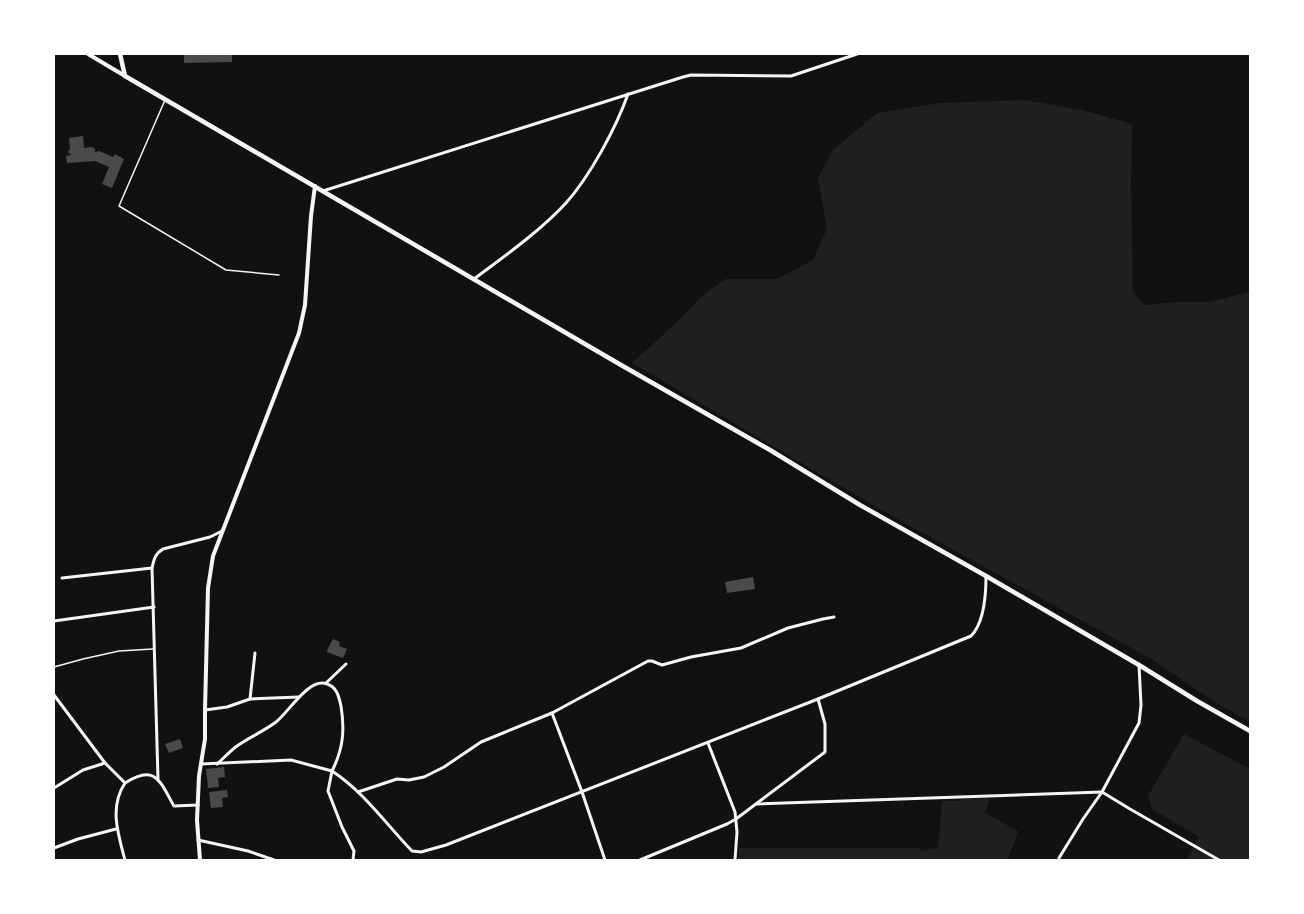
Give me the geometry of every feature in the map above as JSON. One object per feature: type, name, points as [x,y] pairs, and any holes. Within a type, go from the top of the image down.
[{"type":"main road","points":[[120,54],[125,76],[165,100],[620,365],[770,450],[860,505],[986,576],[1250,731]]},
{"type":"street","points":[[88,54],[125,76]]},
{"type":"street","points":[[323,191],[691,75],[791,76],[857,54]]},
{"type":"street","points":[[474,279],[507,255],[566,202],[586,176],[622,111],[628,94]]},
{"type":"street","points":[[200,860],[198,840],[198,776],[205,739],[208,588],[213,556],[299,333],[305,305],[311,216],[315,186]]},
{"type":"street","points":[[198,805],[174,806],[158,779],[152,568],[154,557],[157,553],[164,549],[210,537],[222,531]]},
{"type":"street","points":[[62,578],[152,568]]},
{"type":"street","points":[[201,764],[291,760],[332,771],[343,778],[358,792],[412,851],[421,852],[446,845],[708,743],[971,636],[974,633],[983,611],[986,576]]},
{"type":"street","points":[[54,621],[154,607]]},
{"type":"street","points":[[358,792],[397,779],[409,780],[424,777],[444,767],[481,742],[552,713],[648,661],[662,665],[691,657],[741,648],[788,628],[823,619],[834,618]]},
{"type":"street","points":[[250,698],[255,653]]},
{"type":"street","points":[[326,683],[346,664]]},
{"type":"street","points":[[1059,858],[1082,819],[1102,792],[1139,723],[1141,706],[1139,665]]},
{"type":"street","points":[[217,764],[236,747],[278,721],[299,697],[315,684],[326,683],[333,687],[339,698],[343,727],[341,749],[332,771],[328,791],[342,827],[354,851],[353,860]]},
{"type":"street","points":[[54,695],[105,763],[125,784]]},
{"type":"street","points":[[205,710],[227,707],[250,698],[299,697]]},
{"type":"street","points":[[640,860],[736,819],[825,752],[825,724],[818,699]]},
{"type":"street","points":[[54,705],[59,702]]},
{"type":"street","points":[[552,713],[582,792],[605,860]]},
{"type":"street","points":[[708,743],[736,819],[737,840],[735,860]]},
{"type":"street","points":[[54,788],[83,770],[105,763]]},
{"type":"street","points":[[125,860],[116,829],[116,802],[125,784],[132,778],[149,774],[158,779]]},
{"type":"street","points":[[756,804],[1102,792],[1219,860]]},
{"type":"street","points":[[54,848],[78,839],[116,829]]},
{"type":"street","points":[[198,840],[248,851],[274,860]]},
{"type":"lane","points":[[165,100],[119,206],[226,270],[279,275]]},
{"type":"lane","points":[[54,667],[119,651],[155,648]]},
{"type":"shaded area","points":[[1024,100],[1082,110],[1132,124],[1131,183],[1133,293],[1145,305],[1177,302],[1210,302],[1250,292],[1250,722],[1210,699],[1153,660],[878,508],[632,363],[677,322],[703,295],[726,279],[777,279],[813,260],[827,229],[818,178],[833,150],[877,113],[940,103]]},
{"type":"shaded area","points":[[1184,734],[1250,769],[1250,860],[1186,860],[1199,837],[1152,809],[1148,796]]},
{"type":"shaded area","points":[[990,798],[985,813],[1018,831],[1008,860],[738,860],[739,848],[920,848],[920,851],[938,848],[942,801]]},
{"type":"building","points":[[184,54],[232,54],[232,62],[184,63]]},
{"type":"building","points":[[83,136],[84,148],[92,147],[95,149],[95,152],[99,151],[113,157],[115,154],[124,159],[112,188],[102,184],[109,167],[95,161],[67,163],[66,156],[71,155],[70,153],[69,154],[68,150],[70,150],[69,138]]},
{"type":"building","points":[[753,577],[755,589],[727,593],[725,582]]},
{"type":"building","points":[[333,639],[340,642],[339,646],[347,649],[343,658],[327,652]]},
{"type":"building","points":[[180,739],[183,748],[169,753],[165,744]]},
{"type":"building","points":[[224,767],[225,777],[218,778],[219,787],[208,788],[206,769]]},
{"type":"building","points":[[227,790],[228,797],[222,798],[223,807],[211,808],[209,792]]}]
